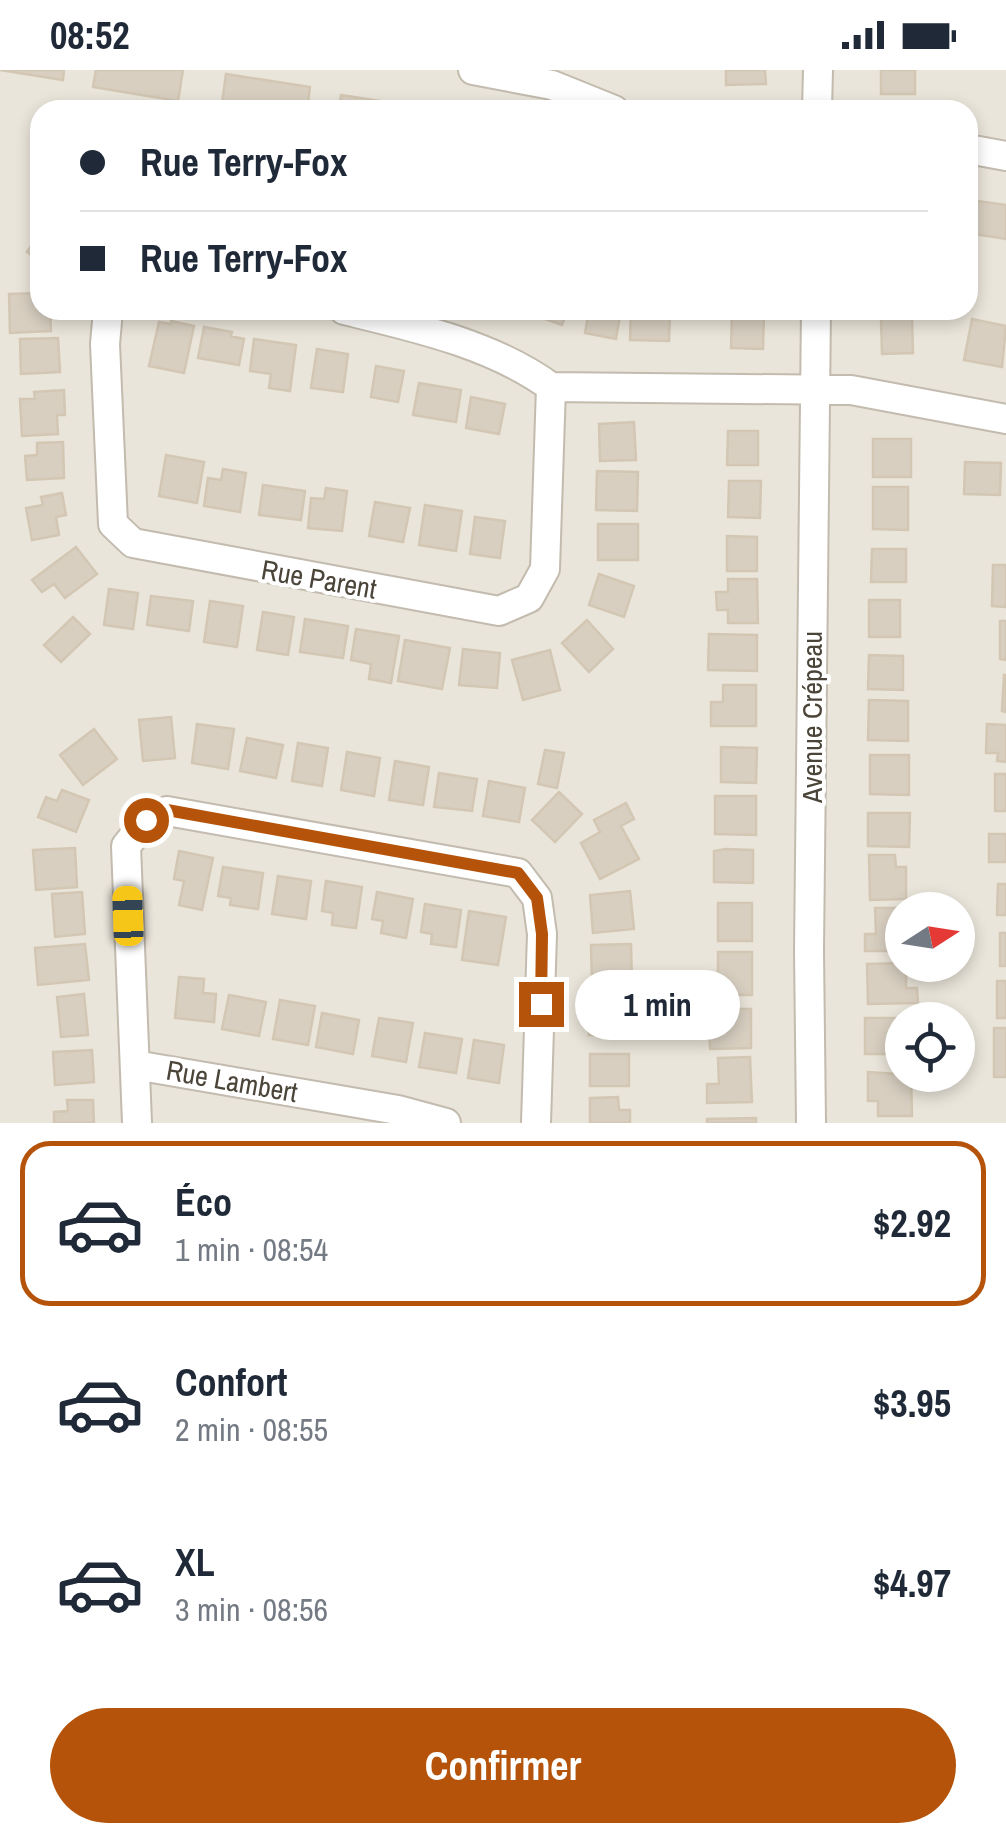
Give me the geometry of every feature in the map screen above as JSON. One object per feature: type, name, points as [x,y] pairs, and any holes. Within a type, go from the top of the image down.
[{"type":"street","points":[[473,70],[552,77],[595,100]]},
{"type":"street","points":[[817,100],[818,70]]},
{"type":"street","points":[[978,151],[1006,156]]},
{"type":"street","name":"Rue Parent","points":[[107,320],[113,524],[132,543],[498,611],[528,598],[545,570],[551,387]]},
{"type":"street","points":[[389,320],[481,350],[529,371],[551,387],[852,390],[1006,419]]},
{"type":"street","name":"Avenue Crépeau","points":[[810,1123],[816,320]]},
{"type":"street","points":[[136,1123],[126,846],[146,820],[167,810],[518,873],[537,898],[542,934],[536,1123]]},
{"type":"street","name":"Rue Lambert","points":[[135,1065],[398,1110],[446,1123]]},
{"type":"shaded area","points":[[0,70],[1006,70],[1006,1123],[0,1123]]},
{"type":"building","points":[[0,70],[64,70],[63,80]]},
{"type":"building","points":[[96,70],[183,70],[178,100],[93,87]]},
{"type":"building","points":[[726,70],[765,70],[766,84],[726,85]]},
{"type":"building","points":[[881,70],[915,70],[915,94],[881,94]]},
{"type":"building","points":[[226,74],[310,87],[308,100],[222,100]]},
{"type":"building","points":[[341,95],[374,100],[340,100]]},
{"type":"building","points":[[978,201],[1006,205],[1006,239],[978,235]]},
{"type":"building","points":[[30,293],[30,320],[50,320],[51,331],[10,333],[9,294]]},
{"type":"building","points":[[587,320],[619,320],[616,339],[585,333]]},
{"type":"building","points":[[631,320],[670,320],[669,341],[630,340]]},
{"type":"building","points":[[732,320],[764,320],[763,349],[731,348]]},
{"type":"building","points":[[881,320],[912,320],[913,353],[882,354]]},
{"type":"building","points":[[972,320],[1006,326],[1002,367],[964,360]]},
{"type":"building","points":[[159,322],[194,326],[184,373],[149,366]]},
{"type":"building","points":[[204,327],[232,332],[231,336],[244,339],[239,365],[198,358]]},
{"type":"building","points":[[58,338],[60,372],[21,374],[20,339]]},
{"type":"building","points":[[254,339],[296,345],[290,391],[269,388],[271,374],[250,371]]},
{"type":"building","points":[[317,349],[348,354],[343,392],[311,388]]},
{"type":"building","points":[[376,366],[404,371],[398,402],[371,397]]},
{"type":"building","points":[[419,383],[461,390],[456,422],[413,415]]},
{"type":"building","points":[[64,390],[65,415],[57,415],[58,434],[22,436],[20,399],[35,399],[34,392]]},
{"type":"building","points":[[471,397],[505,404],[499,434],[466,428]]},
{"type":"building","points":[[634,422],[636,460],[600,461],[599,424]]},
{"type":"building","points":[[728,431],[758,431],[758,465],[727,465]]},
{"type":"building","points":[[873,439],[911,439],[911,477],[873,477]]},
{"type":"building","points":[[63,442],[64,478],[27,480],[25,456],[37,455],[37,443]]},
{"type":"building","points":[[166,455],[204,462],[197,503],[159,496]]},
{"type":"building","points":[[965,462],[1001,463],[1000,495],[964,494]]},
{"type":"building","points":[[223,469],[246,473],[240,512],[204,506],[208,478],[221,480]]},
{"type":"building","points":[[597,471],[638,472],[637,511],[596,510]]},
{"type":"building","points":[[729,481],[761,481],[760,518],[728,517]]},
{"type":"building","points":[[263,485],[305,491],[301,520],[259,515]]},
{"type":"building","points":[[873,487],[908,487],[908,530],[873,529]]},
{"type":"building","points":[[326,488],[347,491],[342,531],[308,528],[311,498],[324,499]]},
{"type":"building","points":[[62,493],[66,515],[56,517],[59,535],[32,540],[26,508],[43,505],[41,497]]},
{"type":"building","points":[[375,502],[410,508],[403,542],[369,536]]},
{"type":"building","points":[[425,505],[462,511],[456,551],[419,545]]},
{"type":"building","points":[[475,517],[505,521],[500,558],[470,554]]},
{"type":"building","points":[[598,524],[638,524],[638,560],[598,560]]},
{"type":"building","points":[[727,536],[757,537],[757,571],[727,571]]},
{"type":"building","points":[[76,547],[97,574],[65,598],[54,584],[42,592],[32,580]]},
{"type":"building","points":[[872,549],[906,549],[906,582],[871,582]]},
{"type":"building","points":[[993,565],[1006,565],[1006,607],[992,606]]},
{"type":"building","points":[[599,574],[634,586],[624,617],[589,605]]},
{"type":"building","points":[[728,579],[757,579],[758,623],[728,623],[728,610],[717,610],[716,592],[728,592]]},
{"type":"building","points":[[109,589],[138,593],[133,629],[104,625]]},
{"type":"building","points":[[151,596],[193,601],[189,631],[147,625]]},
{"type":"building","points":[[869,600],[900,600],[900,637],[869,637]]},
{"type":"building","points":[[210,601],[243,606],[237,647],[204,642]]},
{"type":"building","points":[[263,612],[294,617],[288,655],[257,650]]},
{"type":"building","points":[[73,617],[90,634],[61,662],[44,645]]},
{"type":"building","points":[[305,619],[348,626],[343,658],[300,652]]},
{"type":"building","points":[[587,620],[613,649],[589,672],[562,643]]},
{"type":"building","points":[[1000,621],[1006,621],[1006,660],[1000,659]]},
{"type":"building","points":[[356,629],[399,636],[391,683],[369,679],[371,664],[351,660]]},
{"type":"building","points":[[709,634],[757,635],[757,671],[708,670]]},
{"type":"building","points":[[405,640],[450,648],[442,689],[398,681]]},
{"type":"building","points":[[463,649],[500,653],[497,688],[459,685]]},
{"type":"building","points":[[550,650],[560,690],[523,700],[512,660]]},
{"type":"building","points":[[869,655],[903,656],[903,690],[868,689]]},
{"type":"building","points":[[1006,675],[1006,712],[1002,711]]},
{"type":"building","points":[[723,685],[756,685],[756,726],[711,726],[711,702],[723,702]]},
{"type":"building","points":[[869,700],[908,701],[908,741],[868,740]]},
{"type":"building","points":[[171,717],[175,758],[143,761],[139,720]]},
{"type":"building","points":[[197,724],[234,729],[228,769],[192,763]]},
{"type":"building","points":[[987,724],[1006,725],[1006,762],[997,761],[998,753],[986,753]]},
{"type":"building","points":[[94,729],[117,759],[83,785],[60,755]]},
{"type":"building","points":[[247,738],[283,745],[276,778],[240,771]]},
{"type":"building","points":[[298,743],[328,748],[322,786],[292,781]]},
{"type":"building","points":[[721,747],[757,748],[756,783],[721,782]]},
{"type":"building","points":[[545,750],[564,753],[557,788],[538,784]]},
{"type":"building","points":[[347,752],[380,758],[374,796],[341,790]]},
{"type":"building","points":[[870,755],[909,755],[909,795],[870,794]]},
{"type":"building","points":[[395,761],[429,767],[423,805],[389,800]]},
{"type":"building","points":[[439,773],[477,779],[472,811],[434,807]]},
{"type":"building","points":[[995,774],[1006,774],[1006,811],[995,811]]},
{"type":"building","points":[[489,781],[525,788],[519,822],[483,816]]},
{"type":"building","points":[[62,790],[89,800],[76,832],[38,817],[46,797],[57,801]]},
{"type":"building","points":[[559,792],[582,814],[555,842],[532,820]]},
{"type":"building","points":[[715,796],[756,796],[756,835],[715,834]]},
{"type":"building","points":[[626,803],[634,819],[621,826],[639,859],[600,879],[581,843],[600,832],[594,820]]},
{"type":"building","points":[[868,813],[910,813],[909,847],[868,846]]},
{"type":"building","points":[[989,834],[1006,834],[1006,862],[989,862]]},
{"type":"building","points":[[75,848],[77,887],[36,890],[33,850]]},
{"type":"building","points":[[753,850],[753,883],[714,882],[714,851]]},
{"type":"building","points":[[179,851],[213,858],[202,910],[179,905],[184,881],[174,879]]},
{"type":"building","points":[[869,855],[895,855],[896,867],[906,867],[906,892],[885,892],[885,900],[870,900]]},
{"type":"building","points":[[223,867],[263,873],[258,909],[230,905],[231,898],[218,896]]},
{"type":"building","points":[[278,876],[311,881],[306,919],[272,914]]},
{"type":"building","points":[[326,881],[362,887],[356,928],[332,925],[333,913],[322,911]]},
{"type":"building","points":[[998,884],[1006,884],[1006,915],[997,915]]},
{"type":"building","points":[[630,891],[634,929],[593,933],[590,895]]},
{"type":"building","points":[[82,892],[85,934],[55,937],[52,894]]},
{"type":"building","points":[[377,892],[413,899],[406,938],[381,933],[383,921],[372,919]]},
{"type":"building","points":[[718,903],[752,903],[752,941],[718,941]]},
{"type":"building","points":[[425,904],[461,910],[456,947],[431,944],[432,934],[421,932]]},
{"type":"building","points":[[875,908],[885,908],[885,951],[865,951],[865,934],[876,934]]},
{"type":"building","points":[[469,911],[506,917],[498,965],[462,960]]},
{"type":"building","points":[[1000,933],[1006,933],[1006,966],[1000,966]]},
{"type":"building","points":[[85,944],[89,980],[38,985],[35,948]]},
{"type":"building","points":[[631,944],[632,984],[592,985],[591,945]]},
{"type":"building","points":[[718,952],[752,952],[752,995],[718,995]]},
{"type":"building","points":[[885,963],[885,982],[906,982],[906,988],[917,988],[918,1002],[868,1004],[867,964]]},
{"type":"building","points":[[179,977],[204,979],[203,993],[216,994],[214,1022],[175,1018]]},
{"type":"building","points":[[997,981],[1006,981],[1006,1018],[997,1018]]},
{"type":"building","points":[[84,994],[88,1035],[61,1037],[57,997]]},
{"type":"building","points":[[229,995],[266,1002],[259,1036],[222,1029]]},
{"type":"building","points":[[280,1000],[315,1006],[308,1045],[273,1039]]},
{"type":"building","points":[[589,1000],[628,1000],[628,1035],[589,1035]]},
{"type":"building","points":[[709,1009],[751,1009],[751,1048],[710,1049]]},
{"type":"building","points":[[322,1013],[359,1020],[353,1054],[316,1047]]},
{"type":"building","points":[[379,1018],[413,1023],[406,1062],[372,1056]]},
{"type":"building","points":[[865,1018],[885,1018],[885,1054],[865,1054]]},
{"type":"building","points":[[994,1028],[1006,1028],[1006,1077],[994,1077]]},
{"type":"building","points":[[425,1033],[462,1039],[456,1073],[419,1067]]},
{"type":"building","points":[[474,1040],[504,1045],[499,1083],[468,1078]]},
{"type":"building","points":[[92,1050],[94,1082],[55,1085],[53,1052]]},
{"type":"building","points":[[590,1054],[629,1054],[629,1086],[590,1086]]},
{"type":"building","points":[[750,1057],[752,1102],[707,1103],[707,1084],[719,1084],[718,1058]]},
{"type":"building","points":[[868,1072],[885,1073],[885,1092],[911,1092],[912,1116],[878,1116],[878,1101],[868,1101]]},
{"type":"building","points":[[618,1097],[619,1110],[630,1110],[630,1123],[590,1123],[590,1098]]},
{"type":"building","points":[[67,1100],[93,1100],[94,1123],[54,1123],[54,1112],[68,1111]]},
{"type":"building","points":[[756,1118],[756,1123],[707,1123],[707,1119]]},
{"type":"route","points":[[146,820],[167,810],[518,873],[537,898],[542,934],[541,1004]]}]
